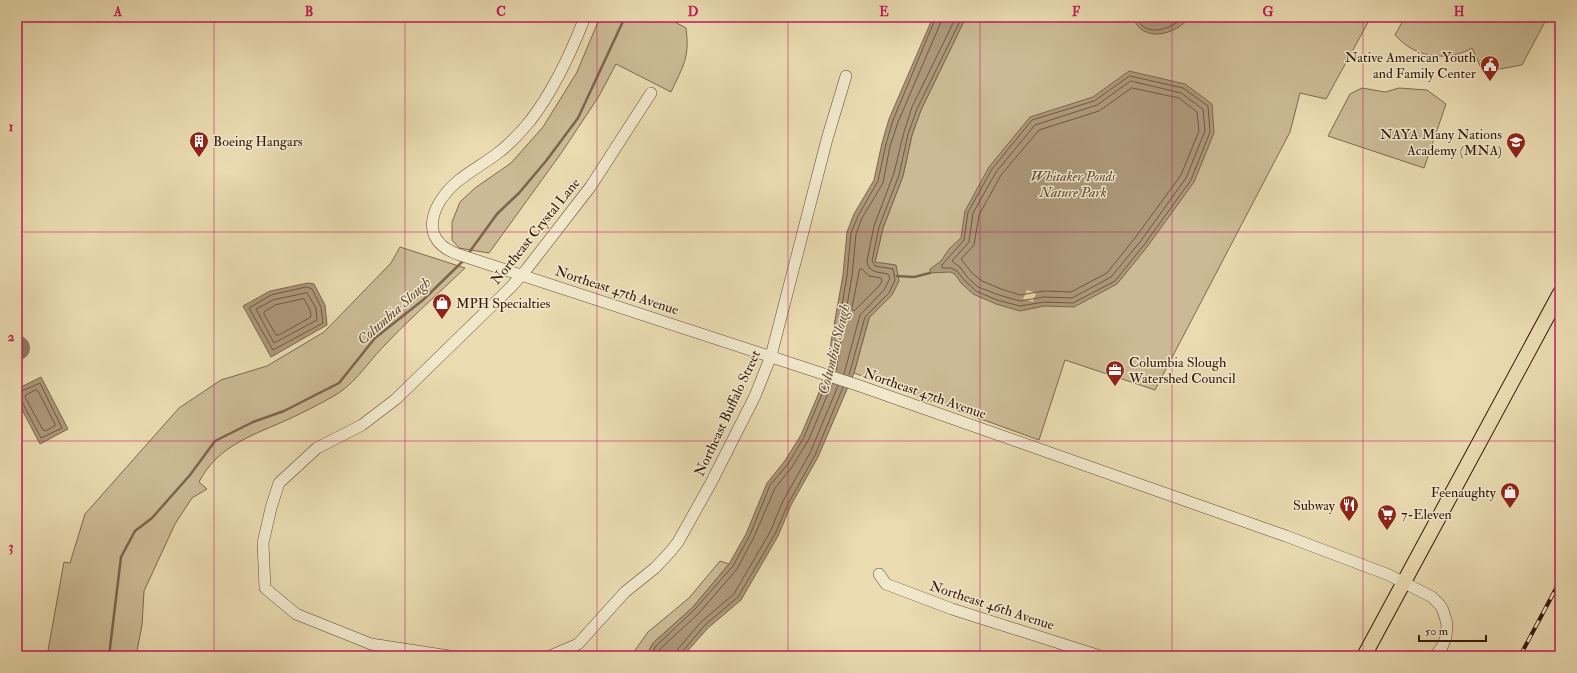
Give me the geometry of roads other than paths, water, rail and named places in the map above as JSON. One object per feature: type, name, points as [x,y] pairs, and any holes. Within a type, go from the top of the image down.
[{"type":"main road","points":[[1364,656],[1560,294]]},
{"type":"street","name":"Northeast 47th Avenue","points":[[586,17],[576,41],[552,88],[531,120],[506,146],[458,182],[441,201],[434,214],[431,228],[436,239],[446,249],[457,254],[817,371],[1286,536],[1389,575],[1432,597],[1443,610],[1447,624],[1446,637],[1442,647],[1435,656]]},
{"type":"street","name":"Northeast Buffalo Street","points":[[550,656],[578,644],[625,592],[655,568],[670,552],[678,542],[712,481],[755,396],[771,356],[827,139],[846,76]]},
{"type":"street","name":"Northeast Crystal Lane","points":[[449,656],[371,644],[296,614],[265,588],[263,543],[269,514],[279,484],[317,448],[362,425],[396,398],[502,297],[522,275],[591,186],[651,93]]},
{"type":"street","name":"Northeast 46th Avenue","points":[[879,574],[886,584],[952,608],[1100,656]]},
{"type":"water","points":[[933,17],[966,17],[921,110],[912,135],[903,176],[883,228],[875,262],[896,265],[899,281],[892,295],[869,318],[854,373],[818,457],[791,505],[778,536],[741,600],[708,628],[683,656],[646,656],[653,643],[693,607],[729,564],[746,534],[767,483],[784,462],[801,435],[829,364],[831,342],[843,275],[847,232],[854,214],[874,180],[889,119]]},
{"type":"water","points":[[1133,17],[1190,17],[1184,23],[1168,32],[1151,34],[1144,31],[1137,25]]},
{"type":"water","points":[[1129,71],[1185,84],[1212,104],[1214,133],[1194,182],[1147,247],[1117,284],[1074,307],[1044,306],[1020,311],[996,304],[973,294],[961,283],[955,274],[950,272],[930,273],[930,269],[941,261],[949,249],[961,238],[965,211],[989,167],[1030,117],[1093,97]]},
{"type":"water","points":[[308,283],[314,284],[325,305],[327,325],[271,357],[243,306],[270,291]]},
{"type":"water","points":[[41,377],[68,429],[40,444],[17,400],[17,389]]},
{"type":"waterway","name":"Columbia Slough","points":[[468,254],[497,214],[519,193],[546,161],[578,118],[625,17]]},
{"type":"waterway","name":"Columbia Slough","points":[[109,656],[121,557],[135,531],[152,518],[190,475],[215,441],[253,422],[284,411],[339,383],[375,338],[423,300],[464,260]]},
{"type":"waterway","points":[[897,276],[914,277],[930,273]]},
{"type":"railway","points":[[1520,656],[1560,581]]},
{"type":"place","name":"Native American Youth and Family Center","points":[[1490,82]]},
{"type":"place","name":"Boeing Hangars","points":[[199,158]]},
{"type":"place","name":"NAYA Many Nations Academy (MNA)","points":[[1516,159]]},
{"type":"place","name":"MPH Specialties","points":[[442,320]]},
{"type":"place","name":"Columbia Slough Watershed Council","points":[[1115,387]]},
{"type":"place","name":"Feenaughty","points":[[1510,509]]},
{"type":"place","name":"Subway","points":[[1349,522]]},
{"type":"place","name":"7-Eleven","points":[[1387,531]]},
{"type":"park label","name":"Whitaker Ponds Nature Park","points":[[1073,184]]}]
